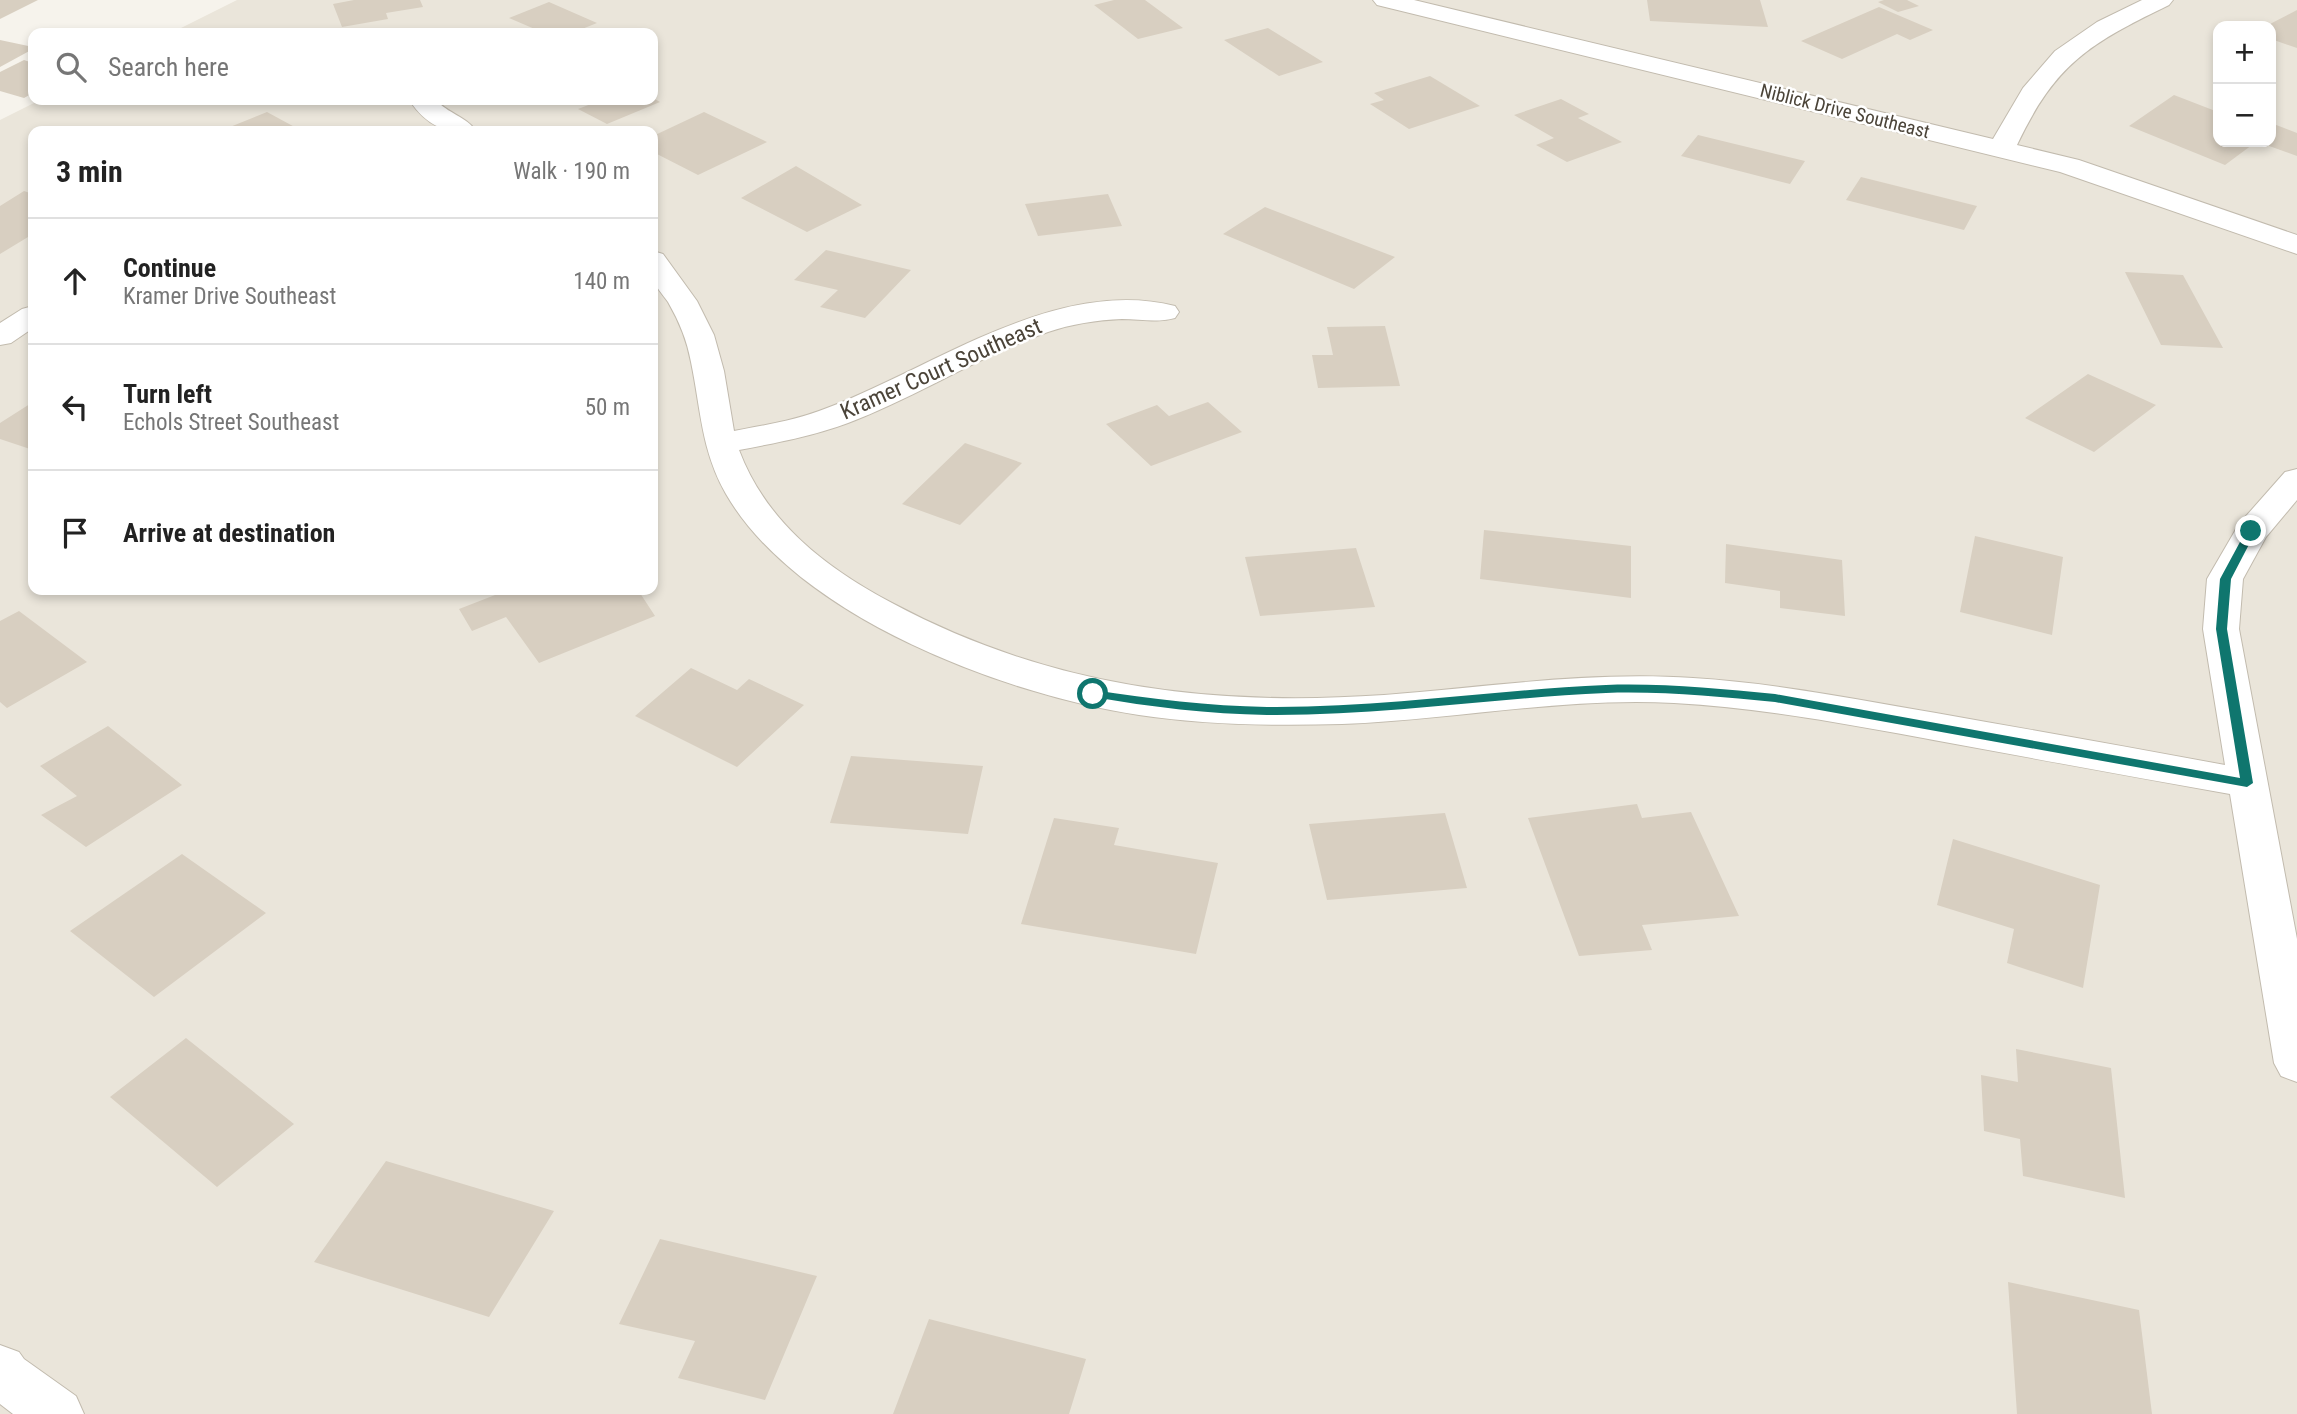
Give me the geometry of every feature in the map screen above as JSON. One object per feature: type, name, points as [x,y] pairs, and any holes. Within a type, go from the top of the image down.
[{"type":"street","name":"Niblick Drive Southeast","points":[[1385,0],[2002,148],[2115,180],[2297,245]]},
{"type":"street","points":[[2002,148],[2021,107],[2045,73],[2061,58],[2109,24],[2161,0]]},
{"type":"street","points":[[426,105],[435,115],[454,126]]},
{"type":"street","points":[[658,267],[684,302],[703,347],[720,443],[743,493],[760,518],[788,547],[849,594],[908,627],[1000,667],[1093,694],[1164,705],[1266,711],[1350,710],[1608,689],[1708,692],[1775,698],[2247,783]]},
{"type":"street","name":"Kramer Court Southeast","points":[[720,443],[781,433],[834,417],[1030,326],[1066,316],[1106,310],[1164,312]]},
{"type":"street","points":[[0,336],[28,318]]},
{"type":"street","points":[[2297,480],[2251,531],[2225,579],[2221,629],[2297,1063]]},
{"type":"street","points":[[0,1370],[57,1414]]},
{"type":"shaded area","points":[[237,0],[2297,0],[2297,1414],[0,1414],[0,120],[30,105],[658,105],[658,28],[181,28]]},
{"type":"building","points":[[0,0],[38,0],[0,19]]},
{"type":"building","points":[[354,0],[420,0],[423,7],[386,13],[388,19],[342,27],[333,4]]},
{"type":"building","points":[[1114,0],[1145,0],[1183,28],[1138,39],[1094,5]]},
{"type":"building","points":[[1647,0],[1760,0],[1768,27],[1650,21]]},
{"type":"building","points":[[1907,0],[1919,6],[1898,12],[1878,2]]},
{"type":"building","points":[[549,2],[597,23],[584,28],[532,28],[509,18]]},
{"type":"building","points":[[1879,7],[1933,30],[1910,40],[1897,34],[1842,59],[1801,41]]},
{"type":"building","points":[[2297,10],[2297,48],[2276,41],[2276,21]]},
{"type":"building","points":[[1268,28],[1323,62],[1279,76],[1224,40]]},
{"type":"building","points":[[0,40],[28,46],[28,52],[0,67]]},
{"type":"building","points":[[24,60],[28,61],[28,96],[24,98],[0,91],[0,72]]},
{"type":"building","points":[[1430,76],[1480,106],[1409,129],[1370,104],[1384,100],[1374,93]]},
{"type":"building","points":[[2174,95],[2213,110],[2213,147],[2249,147],[2225,165],[2129,126]]},
{"type":"building","points":[[1561,99],[1589,114],[1578,118],[1622,142],[1567,162],[1536,145],[1554,138],[1514,115]]},
{"type":"building","points":[[588,105],[653,105],[607,124],[578,109]]},
{"type":"building","points":[[267,112],[293,126],[232,126]]},
{"type":"building","points":[[704,112],[767,142],[698,175],[658,155],[658,134]]},
{"type":"building","points":[[2276,125],[2297,133],[2297,156],[2272,147],[2276,147]]},
{"type":"building","points":[[1698,135],[1805,161],[1790,184],[1681,156]]},
{"type":"building","points":[[796,166],[862,205],[807,232],[741,198]]},
{"type":"building","points":[[1861,177],[1977,206],[1964,230],[1846,200]]},
{"type":"building","points":[[24,191],[28,192],[28,237],[0,254],[0,206]]},
{"type":"building","points":[[1108,194],[1122,226],[1038,236],[1025,204]]},
{"type":"building","points":[[1265,207],[1395,257],[1354,289],[1223,234]]},
{"type":"building","points":[[826,250],[911,270],[865,318],[820,307],[838,290],[794,280]]},
{"type":"building","points":[[2125,272],[2183,275],[2223,348],[2161,345]]},
{"type":"building","points":[[1385,326],[1400,386],[1318,388],[1312,355],[1333,355],[1327,327]]},
{"type":"building","points":[[2088,374],[2156,405],[2094,452],[2025,418]]},
{"type":"building","points":[[1208,402],[1242,432],[1151,466],[1106,424],[1157,405],[1169,416]]},
{"type":"building","points":[[28,405],[28,448],[0,439],[0,423]]},
{"type":"building","points":[[965,443],[1022,463],[960,525],[902,504]]},
{"type":"building","points":[[1484,530],[1631,546],[1631,598],[1480,579]]},
{"type":"building","points":[[1975,536],[2063,557],[2052,635],[1960,612]]},
{"type":"building","points":[[1726,544],[1842,560],[1845,616],[1780,608],[1780,591],[1725,583]]},
{"type":"building","points":[[1356,548],[1375,607],[1260,616],[1245,557]]},
{"type":"building","points":[[495,595],[641,595],[655,616],[539,663],[506,617],[472,631],[459,609]]},
{"type":"building","points":[[19,611],[87,662],[7,708],[0,702],[0,621]]},
{"type":"building","points":[[691,668],[737,690],[749,679],[804,705],[737,767],[635,716]]},
{"type":"building","points":[[108,726],[182,785],[86,847],[41,815],[77,796],[40,766]]},
{"type":"building","points":[[851,756],[983,766],[968,834],[830,823]]},
{"type":"building","points":[[1637,804],[1642,818],[1691,812],[1739,916],[1642,925],[1652,950],[1579,956],[1528,818]]},
{"type":"building","points":[[1445,813],[1467,888],[1327,900],[1309,824]]},
{"type":"building","points":[[1054,818],[1119,828],[1114,845],[1218,863],[1196,954],[1021,924]]},
{"type":"building","points":[[1953,839],[2100,885],[2083,988],[2007,963],[2014,929],[1937,905]]},
{"type":"building","points":[[182,854],[266,913],[154,997],[70,931]]},
{"type":"building","points":[[186,1038],[294,1124],[217,1187],[110,1097]]},
{"type":"building","points":[[2016,1049],[2111,1068],[2125,1198],[2023,1176],[2020,1139],[1984,1131],[1981,1075],[2018,1082]]},
{"type":"building","points":[[386,1161],[554,1211],[489,1317],[314,1262]]},
{"type":"building","points":[[660,1239],[817,1276],[765,1400],[678,1378],[695,1341],[619,1324]]},
{"type":"building","points":[[2008,1282],[2139,1310],[2152,1414],[2017,1414]]},
{"type":"building","points":[[929,1319],[1086,1359],[1069,1414],[893,1414]]},
{"type":"route","points":[[1093,694],[1164,705],[1266,711],[1350,710],[1608,689],[1708,692],[1775,698],[2247,783],[2221,629],[2225,579],[2251,531]]}]
